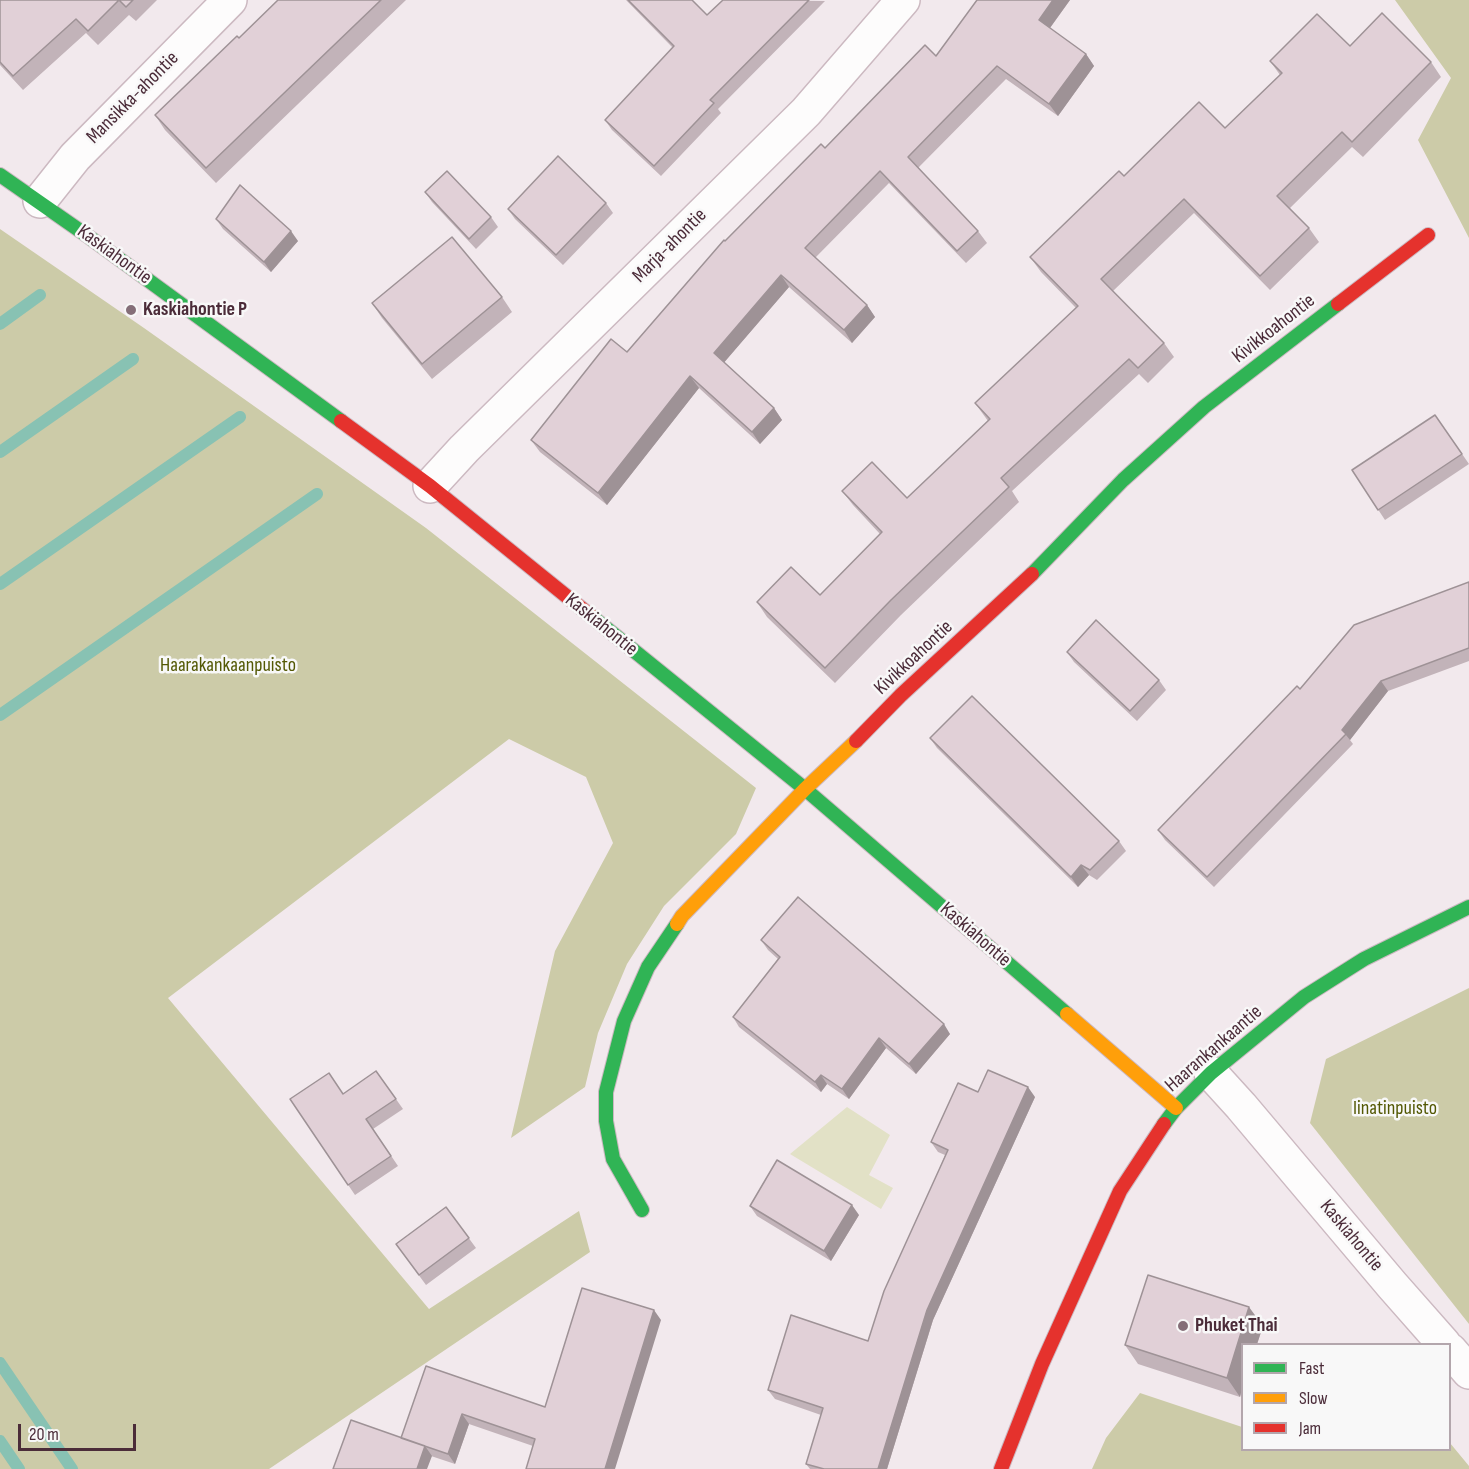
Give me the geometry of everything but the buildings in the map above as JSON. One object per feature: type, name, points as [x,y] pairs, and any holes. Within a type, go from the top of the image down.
[{"type":"street","name":"Mansikka-ahontie","points":[[40,201],[75,157],[230,0]]},
{"type":"street","name":"Marja-ahontie","points":[[430,486],[464,449],[806,112],[903,0]]},
{"type":"street","name":"Kaskiahontie","points":[[0,175],[40,201],[430,486],[805,789],[1176,1108]]},
{"type":"street","name":"Kivikkoahontie","points":[[642,1210],[613,1159],[606,1120],[606,1092],[624,1021],[648,967],[682,916],[805,789],[846,752],[901,695],[1048,559],[1123,480],[1204,407],[1428,235]]},
{"type":"street","name":"Haarankankaantie","points":[[1001,1469],[1042,1364],[1120,1191],[1146,1149],[1176,1108],[1211,1073],[1304,997],[1364,959],[1469,907]]},
{"type":"street","name":"Kaskiahontie","points":[[1211,1073],[1443,1343]]},
{"type":"street","points":[[1451,1352],[1469,1372]]},
{"type":"green space","points":[[1395,0],[1469,0],[1469,238],[1418,140],[1451,78]]},
{"type":"green space","name":"Haarakankaanpuisto","points":[[0,229],[426,528],[756,788],[736,834],[664,906],[627,964],[598,1033],[585,1087],[511,1138],[555,951],[613,843],[586,777],[509,739],[168,998],[429,1309],[579,1211],[590,1252],[269,1469],[0,1469]]},
{"type":"green space","name":"Iinatinpuisto","points":[[1469,988],[1469,1324],[1310,1123],[1326,1059]]},
{"type":"green space","points":[[847,1107],[890,1135],[869,1175],[893,1188],[881,1209],[790,1154]]},
{"type":"green space","points":[[1140,1393],[1241,1427],[1241,1451],[1451,1451],[1451,1444],[1469,1469],[1092,1469],[1106,1438]]},
{"type":"waterway","points":[[0,324],[40,295]]},
{"type":"waterway","points":[[0,452],[133,359]]},
{"type":"waterway","points":[[0,584],[240,417]]},
{"type":"waterway","points":[[0,715],[317,494]]},
{"type":"waterway","points":[[0,1363],[72,1469]]},
{"type":"waterway","points":[[0,1441],[19,1469]]},
{"type":"traffic: fast","points":[[0,175],[341,421]]},
{"type":"traffic: fast","points":[[1032,574],[1123,480],[1204,407],[1338,304]]},
{"type":"traffic: fast","points":[[591,616],[805,789],[1067,1014]]},
{"type":"traffic: fast","points":[[1164,1124],[1176,1108],[1211,1073],[1304,997],[1364,959],[1469,907]]},
{"type":"traffic: fast","points":[[642,1210],[613,1159],[606,1121],[606,1092],[624,1021],[648,967],[677,924]]},
{"type":"traffic: slow","points":[[677,924],[682,916],[805,789],[856,741]]},
{"type":"traffic: slow","points":[[1067,1014],[1176,1108]]},
{"type":"traffic: jam","points":[[1338,304],[1428,235]]},
{"type":"traffic: jam","points":[[341,421],[430,486],[591,616]]},
{"type":"traffic: jam","points":[[856,741],[901,695],[1032,574]]},
{"type":"traffic: jam","points":[[1001,1469],[1042,1364],[1120,1191],[1164,1124]]},
{"type":"place","name":"Kaskiahontie P","points":[[131,310]]},
{"type":"place","name":"Phuket Thai","points":[[1183,1326]]}]
